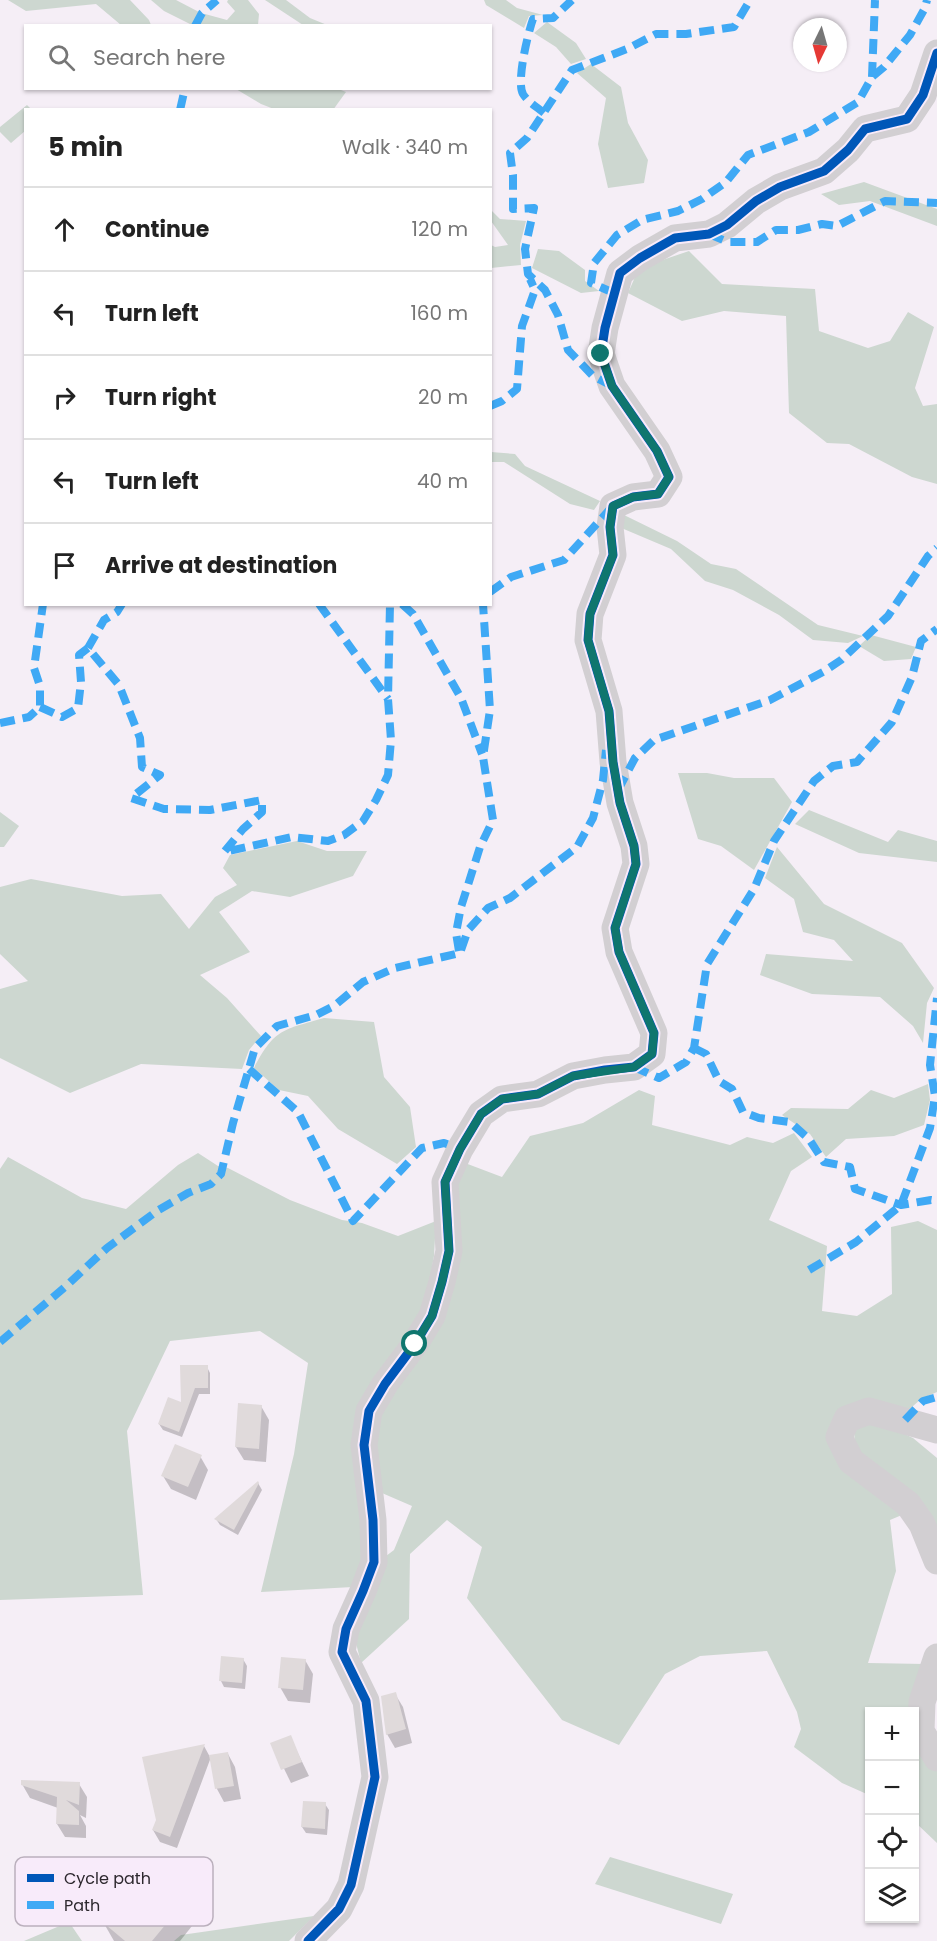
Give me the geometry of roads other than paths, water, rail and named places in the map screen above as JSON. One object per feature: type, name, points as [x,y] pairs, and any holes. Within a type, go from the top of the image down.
[{"type":"street","points":[[308,1941],[339,1909],[351,1885],[375,1777],[366,1701],[342,1652],[346,1629],[374,1562],[373,1520],[364,1445],[369,1411],[432,1316],[449,1251],[445,1182],[460,1149],[481,1114],[502,1099],[538,1094],[573,1076],[634,1067],[652,1054],[654,1033],[619,952],[615,928],[636,864],[634,846],[620,803],[613,762],[609,711],[588,640],[590,614],[613,555],[610,527],[613,506],[633,497],[658,494],[669,477],[657,451],[612,386],[601,354],[605,328],[620,273],[640,258],[675,238],[709,234],[727,225],[756,201],[780,187],[824,171],[848,150],[865,129],[907,118],[923,95],[937,53]]},
{"type":"street","points":[[937,1431],[869,1411],[848,1419],[839,1437],[851,1461],[908,1504],[922,1524],[937,1561]]},
{"type":"street","points":[[937,1657],[922,1702],[921,1731],[937,1758]]}]
